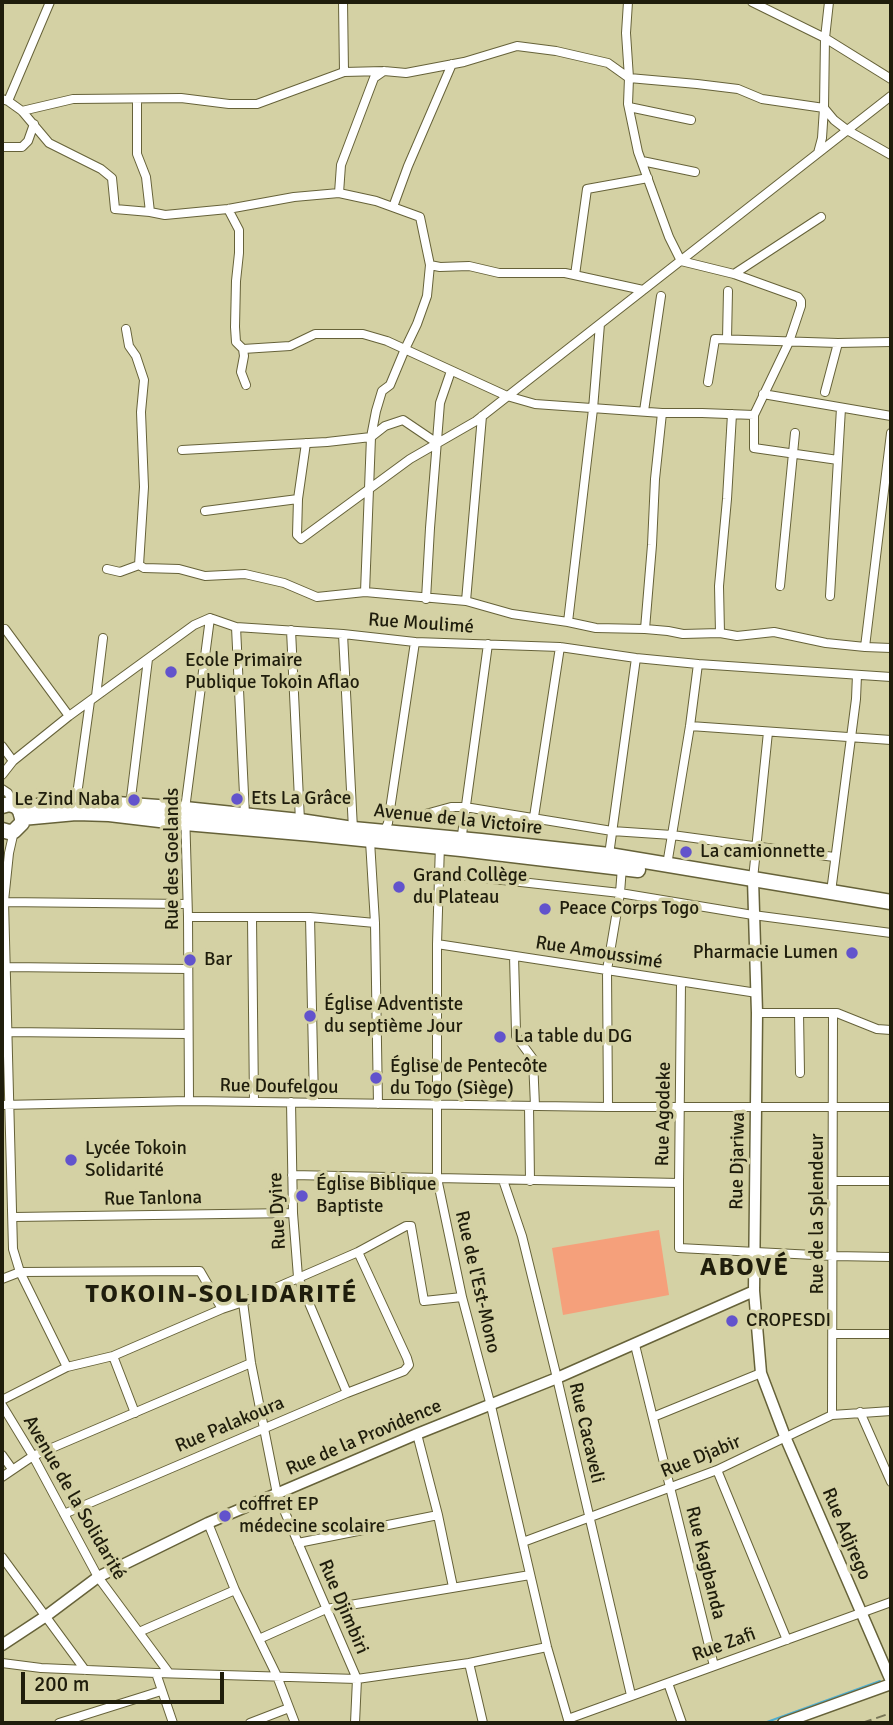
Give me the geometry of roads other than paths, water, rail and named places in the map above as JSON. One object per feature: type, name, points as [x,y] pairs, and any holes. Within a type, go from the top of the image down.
[{"type":"highway","name":"Avenue de la Victoire","points":[[14,809],[76,802],[130,806],[370,841],[440,842],[609,855],[891,912]]},
{"type":"highway","name":"Avenue de la Victoire","points":[[14,809],[55,814],[92,813],[136,817],[245,816],[384,832],[440,842]]},
{"type":"highway","points":[[6,830],[22,823],[14,809]]},
{"type":"highway","name":"Avenue de la Victoire","points":[[461,844],[891,902]]},
{"type":"street","points":[[50,2],[5,100],[22,111],[49,143],[101,169],[112,178],[115,209],[165,215],[339,193],[376,201],[421,217],[430,265],[427,296],[390,386],[382,391],[376,411],[371,437],[365,593]]},
{"type":"street","points":[[342,2],[344,72]]},
{"type":"street","points":[[628,2],[626,33],[629,107],[642,161],[669,237],[681,261],[734,274],[798,297],[801,301],[789,342],[754,415],[754,448],[838,460]]},
{"type":"street","points":[[752,2],[825,38],[891,79]]},
{"type":"street","points":[[818,153],[822,138],[825,38],[829,2]]},
{"type":"street","points":[[22,111],[73,99],[181,98],[229,104],[257,104],[344,72],[406,73],[452,64],[517,46],[556,51],[608,63],[629,78],[738,89],[762,99],[824,108],[847,130],[891,155]]},
{"type":"street","points":[[393,207],[452,64]]},
{"type":"street","points":[[339,193],[341,165],[374,78],[384,71]]},
{"type":"street","points":[[306,443],[298,499],[298,535],[301,539],[410,459],[482,416],[891,96]]},
{"type":"street","points":[[137,99],[137,154],[146,177],[150,212]]},
{"type":"street","points":[[629,107],[691,120]]},
{"type":"street","points":[[2,146],[22,147],[28,141],[34,124]]},
{"type":"street","points":[[642,161],[695,172]]},
{"type":"street","points":[[575,275],[587,189],[648,178]]},
{"type":"street","points":[[228,209],[239,230],[235,327],[236,342],[243,349],[242,372],[246,385]]},
{"type":"street","points":[[734,274],[821,217]]},
{"type":"street","points":[[430,265],[469,266],[499,273],[565,273],[643,290]]},
{"type":"street","points":[[727,339],[728,291]]},
{"type":"street","points":[[645,411],[661,296]]},
{"type":"street","points":[[568,622],[593,409],[600,324]]},
{"type":"street","points":[[126,330],[129,346],[136,355],[144,380],[141,396],[144,487],[139,565]]},
{"type":"street","points":[[243,349],[290,346],[315,334],[363,334],[387,341],[507,396],[535,404],[662,413],[754,415]]},
{"type":"street","points":[[708,382],[715,341],[718,339],[891,342]]},
{"type":"street","points":[[825,393],[838,343]]},
{"type":"street","points":[[426,599],[440,403],[452,371]]},
{"type":"street","points":[[763,394],[891,416]]},
{"type":"street","points":[[831,596],[841,408]]},
{"type":"street","points":[[645,629],[654,479],[662,413]]},
{"type":"street","points":[[720,633],[719,586],[732,414]]},
{"type":"street","points":[[466,601],[482,416]]},
{"type":"street","points":[[182,450],[371,437],[386,426],[403,420],[438,443]]},
{"type":"street","points":[[780,586],[795,433]]},
{"type":"street","points":[[864,648],[891,433]]},
{"type":"street","points":[[205,511],[298,499]]},
{"type":"street","points":[[107,569],[120,572],[139,565]]},
{"type":"street","points":[[139,565],[144,568],[179,569],[205,576],[244,574],[284,583],[317,597],[365,593],[466,601],[512,614],[596,628],[737,636],[774,632],[826,643],[891,648]]},
{"type":"street","points":[[2,775],[13,761],[69,716],[194,625],[210,618]]},
{"type":"street","name":"Rue Moulimé","points":[[210,618],[236,627],[415,642],[560,647],[698,664],[891,677]]},
{"type":"street","name":"Rue des Goelands","points":[[189,1101],[185,816],[210,618]]},
{"type":"street","points":[[236,627],[245,816]]},
{"type":"street","points":[[5,629],[69,716]]},
{"type":"street","points":[[291,630],[300,821]]},
{"type":"street","points":[[343,634],[353,829]]},
{"type":"street","points":[[76,802],[103,638]]},
{"type":"street","points":[[384,832],[388,823],[415,642]]},
{"type":"street","points":[[461,844],[488,644]]},
{"type":"street","points":[[534,817],[560,647]]},
{"type":"street","points":[[609,855],[636,658]]},
{"type":"street","points":[[130,806],[148,659]]},
{"type":"street","points":[[667,865],[698,664]]},
{"type":"street","points":[[831,892],[856,699],[856,675]]},
{"type":"street","points":[[690,726],[891,740]]},
{"type":"street","points":[[753,884],[768,732]]},
{"type":"street","points":[[2,746],[13,761]]},
{"type":"street","points":[[2,789],[10,796],[14,809]]},
{"type":"street","points":[[411,818],[452,807],[465,807],[612,831],[672,835],[834,857]]},
{"type":"street","points":[[6,830],[5,844],[9,852],[3,902],[8,1032],[6,1105],[13,1196],[13,1249],[20,1272],[67,1367]]},
{"type":"street","points":[[370,841],[376,923],[378,1104]]},
{"type":"street","name":"Rue de l'Est-Mono","points":[[440,842],[437,1178],[462,1297],[491,1405],[547,1647],[568,1721]]},
{"type":"street","points":[[608,1107],[607,970],[622,867]]},
{"type":"street","points":[[439,873],[620,893],[753,915],[891,933]]},
{"type":"street","name":"Rue Djariwa","points":[[753,884],[757,993],[754,1291],[761,1373],[786,1438]]},
{"type":"street","points":[[3,902],[187,904]]},
{"type":"street","points":[[188,917],[310,917],[376,923]]},
{"type":"street","points":[[310,917],[314,1102]]},
{"type":"street","points":[[252,918],[254,1102]]},
{"type":"street","name":"Rue Amoussimé","points":[[437,944],[757,993]]},
{"type":"street","points":[[514,956],[516,1036],[533,1059],[530,1181]]},
{"type":"street","points":[[6,967],[188,969]]},
{"type":"street","name":"Rue Agodeke","points":[[681,982],[679,1246],[681,1249],[754,1252]]},
{"type":"street","points":[[757,1013],[833,1013],[877,1029],[891,1030]]},
{"type":"street","points":[[799,1013],[800,1073]]},
{"type":"street","name":"Rue de la Splendeur","points":[[832,1415],[833,1013]]},
{"type":"street","points":[[8,1032],[188,1034]]},
{"type":"street","name":"Rue Doufelgou","points":[[6,1105],[189,1101],[608,1107],[891,1107]]},
{"type":"street","name":"Rue Dyire","points":[[291,1102],[293,1213],[298,1277],[347,1393]]},
{"type":"street","points":[[292,1175],[678,1184]]},
{"type":"street","name":"Rue Cacaveli","points":[[503,1180],[522,1236],[631,1695]]},
{"type":"street","points":[[834,1181],[891,1181]]},
{"type":"street","points":[[2,1196],[13,1196]]},
{"type":"street","name":"Rue Tanlona","points":[[14,1217],[293,1213]]},
{"type":"street","points":[[2,1402],[67,1367],[113,1356],[243,1302],[358,1252],[406,1226],[411,1226],[424,1301],[462,1297]]},
{"type":"street","name":"Rue Palakoura","points":[[64,1514],[404,1371],[409,1366],[407,1358],[358,1252]]},
{"type":"street","points":[[754,1252],[891,1257]]},
{"type":"street","points":[[2,1279],[20,1272],[200,1271],[222,1309]]},
{"type":"street","name":"Rue de la Providence","points":[[2,1645],[97,1577],[208,1523],[635,1345],[754,1291]]},
{"type":"street","name":"Rue Djimbiri","points":[[243,1302],[251,1363],[277,1494],[357,1679],[355,1723]]},
{"type":"street","points":[[833,1334],[891,1334]]},
{"type":"street","name":"Rue Kagbanda","points":[[635,1345],[714,1666]]},
{"type":"street","points":[[113,1356],[135,1413]]},
{"type":"street","points":[[2,1477],[33,1456],[251,1363]]},
{"type":"street","points":[[653,1417],[761,1373]]},
{"type":"street","name":"Avenue de la Solidarité","points":[[2,1402],[97,1577],[169,1674]]},
{"type":"street","name":"Rue Djabir","points":[[523,1542],[717,1470],[832,1415],[891,1411]]},
{"type":"street","points":[[859,1412],[891,1482]]},
{"type":"street","points":[[417,1434],[453,1587]]},
{"type":"street","name":"Rue Adjrego","points":[[786,1438],[891,1682]]},
{"type":"street","points":[[2,1455],[12,1469]]},
{"type":"street","points":[[717,1470],[787,1640]]},
{"type":"street","points":[[298,1543],[438,1515]]},
{"type":"street","points":[[208,1523],[235,1590],[277,1676],[295,1723]]},
{"type":"street","points":[[2,1557],[85,1670]]},
{"type":"street","points":[[259,1639],[326,1609],[530,1575]]},
{"type":"street","points":[[139,1632],[235,1590]]},
{"type":"street","name":"Rue Zafi","points":[[568,1721],[631,1695],[891,1602]]},
{"type":"street","points":[[2,1663],[169,1674],[357,1679],[469,1663],[547,1647]]},
{"type":"street","points":[[469,1663],[483,1723]]},
{"type":"street","points":[[156,1673],[173,1723]]},
{"type":"street","points":[[783,1723],[891,1682]]},
{"type":"street","points":[[668,1683],[682,1723]]},
{"type":"street","points":[[59,1723],[161,1690]]},
{"type":"street","points":[[250,1723],[289,1708]]},
{"type":"waterway","points":[[767,1722],[880,1681]]},
{"type":"railway","points":[[862,1723],[891,1713]]},
{"type":"place","name":"Ecole Primaire Publique Tokoin Aflao","points":[[171,672]]},
{"type":"place","name":"Ets La Grâce","points":[[237,799]]},
{"type":"place","name":"Le Zind Naba","points":[[134,800]]},
{"type":"place","name":"La camionnette","points":[[686,852]]},
{"type":"place","name":"Grand Collège du Plateau","points":[[399,887]]},
{"type":"place","name":"Peace Corps Togo","points":[[545,909]]},
{"type":"place","name":"Pharmacie Lumen","points":[[852,953]]},
{"type":"place","name":"Bar","points":[[190,960]]},
{"type":"place","name":"Église Adventiste du septième Jour","points":[[310,1016]]},
{"type":"place","name":"La table du DG","points":[[500,1037]]},
{"type":"place","name":"Église de Pentecôte du Togo (Siège)","points":[[376,1078]]},
{"type":"place","name":"Lycée Tokoin Solidarité","points":[[71,1160]]},
{"type":"place","name":"Église Biblique Baptiste","points":[[302,1196]]},
{"type":"place","name":"CROPESDI","points":[[732,1321]]},
{"type":"place","name":"coffret EP médecine scolaire","points":[[225,1516]]},
{"type":"district","name":"ABOVÉ","points":[[745,1268]]},
{"type":"district","name":"TOKOIN-SOLIDARITÉ","points":[[222,1295]]}]
